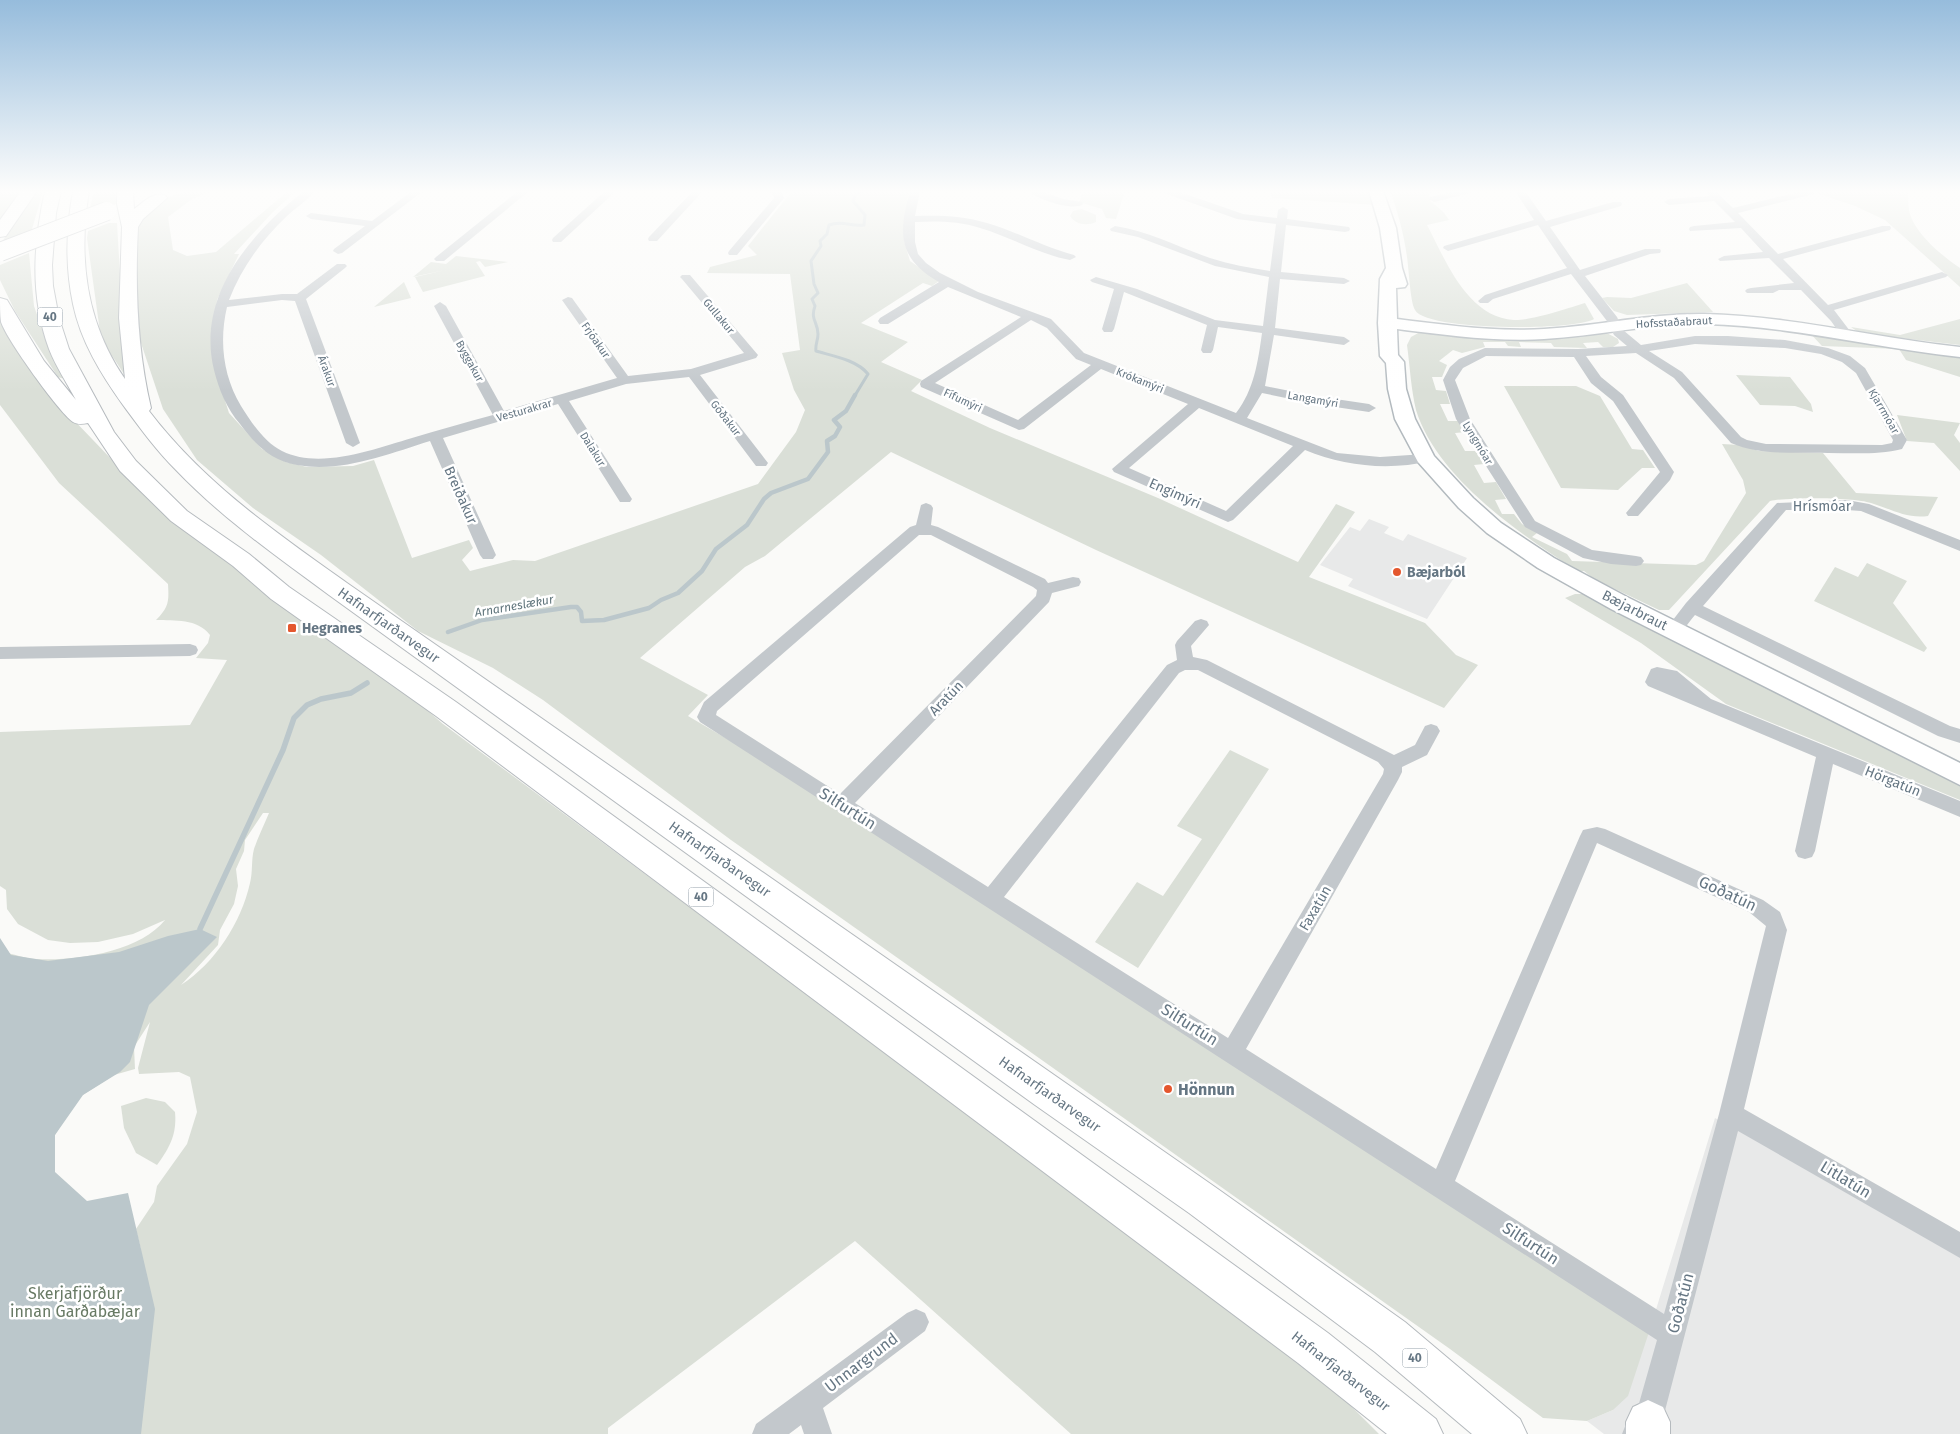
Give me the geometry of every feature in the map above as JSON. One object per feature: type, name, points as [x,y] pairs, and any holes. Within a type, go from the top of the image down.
[{"type":"main road","name":"Hafnarfjarðarvegur","points":[[44,258],[43,266],[50,318],[63,358],[104,433],[128,466],[179,516],[241,560],[280,593],[431,698],[1265,1312],[1421,1434]]},
{"type":"main road","name":"Hafnarfjarðarvegur","points":[[74,258],[76,278],[87,326],[109,371],[172,454],[192,475],[247,521],[289,554],[1202,1200],[1390,1337],[1505,1434]]},
{"type":"main road","points":[[127,258],[129,340],[134,380],[144,419]]},
{"type":"main road","points":[[0,304],[12,326],[42,370],[80,418],[104,433]]},
{"type":"street","name":"Vesturakrar","points":[[245,258],[230,282],[222,304],[215,339],[223,385],[243,422],[265,445],[278,454],[296,460],[322,462],[355,459],[624,380],[692,374],[752,355]]},
{"type":"street","name":"Krókamýri","points":[[915,258],[927,271],[947,282],[1051,325],[1076,353],[1302,445],[1334,457],[1361,461],[1390,462],[1425,458]]},
{"type":"street","points":[[1202,258],[1220,265],[1276,274],[1344,281]]},
{"type":"street","points":[[1239,419],[1250,405],[1258,388],[1278,258]]},
{"type":"street","name":"Bæjarbraut","points":[[1392,258],[1394,268],[1400,280],[1389,356],[1395,362],[1397,389],[1404,419],[1425,458],[1479,515],[1513,542],[1585,585],[1960,775]]},
{"type":"street","name":"Kjarrmóar","points":[[1567,258],[1613,320],[1614,326],[1624,339],[1638,349],[1678,375],[1730,433],[1743,443],[1766,448],[1882,449],[1897,446],[1900,440],[1861,371],[1846,359],[1830,352],[1785,344],[1728,340],[1695,340],[1638,349]]},
{"type":"street","points":[[1484,300],[1576,271],[1589,272],[1629,258]]},
{"type":"street","points":[[1775,258],[1826,309],[1847,335]]},
{"type":"street","points":[[222,304],[282,297],[300,298],[341,266]]},
{"type":"street","points":[[1826,309],[1942,275]]},
{"type":"street","name":"Gullakur","points":[[686,277],[752,355]]},
{"type":"street","points":[[1096,280],[1120,287],[1213,323],[1344,341]]},
{"type":"street","points":[[884,321],[947,282]]},
{"type":"street","points":[[1751,291],[1774,290],[1775,287],[1803,286]]},
{"type":"street","points":[[1108,329],[1120,287]]},
{"type":"street","name":"Árakur","points":[[300,298],[353,443]]},
{"type":"street","name":"Frjóakur","points":[[568,300],[624,380]]},
{"type":"street","name":"Byggakur","points":[[440,306],[500,416]]},
{"type":"street","name":"Fífumýri","points":[[1030,316],[926,384],[1019,426],[1100,364]]},
{"type":"street","name":"Hofsstaðabraut","points":[[1393,324],[1480,333],[1523,335],[1688,319],[1734,320],[1960,352]]},
{"type":"street","points":[[1207,350],[1213,323]]},
{"type":"street","name":"Lyngmóar","points":[[1636,561],[1611,559],[1588,554],[1530,524],[1463,419],[1449,380],[1450,375],[1459,366],[1480,353],[1578,353],[1638,349]]},
{"type":"street","points":[[1578,353],[1596,380],[1618,398],[1667,472],[1665,477],[1633,514]]},
{"type":"street","name":"Góðakur","points":[[692,374],[761,463]]},
{"type":"street","name":"Langamýri","points":[[1258,388],[1313,400],[1369,408]]},
{"type":"street","name":"Dalakur","points":[[561,399],[625,499]]},
{"type":"street","name":"Engimýri","points":[[1197,403],[1120,469],[1228,517],[1302,445]]},
{"type":"street","name":"Breiðakur","points":[[435,436],[488,555]]},
{"type":"street","name":"Hrísmóar","points":[[1674,630],[1778,508],[1788,505],[1852,505],[1864,507],[1960,546]]},
{"type":"street","points":[[926,508],[923,529],[933,530],[1038,583],[1045,589],[1073,582]]},
{"type":"street","name":"Silfurtún","points":[[923,529],[915,530],[710,707],[706,717],[1233,1051],[1672,1334]]},
{"type":"street","name":"Aratún","points":[[842,804],[1043,598],[1045,589]]},
{"type":"street","points":[[1692,607],[1944,731],[1960,736]]},
{"type":"street","points":[[1186,663],[1183,645],[1201,625]]},
{"type":"street","points":[[0,653],[190,650]]},
{"type":"street","points":[[991,898],[1173,669],[1186,663],[1201,664],[1378,753],[1392,764],[1421,750],[1431,731]]},
{"type":"street","name":"Hörgatún","points":[[1704,703],[1960,809]]},
{"type":"street","points":[[1805,851],[1826,753]]},
{"type":"street","name":"Faxatún","points":[[1233,1051],[1394,772],[1392,764]]},
{"type":"street","name":"Goðatún","points":[[1442,1186],[1586,841],[1590,836],[1605,837],[1756,906],[1775,921],[1777,930],[1730,1114],[1672,1334],[1644,1430]]},
{"type":"street","name":"Litlatún","points":[[1730,1114],[1960,1246]]},
{"type":"street","name":"Unnargrund","points":[[766,1434],[916,1322]]},
{"type":"street","points":[[807,1403],[818,1434]]},
{"type":"shaded area","name":"Bæjarból","points":[[1369,519],[1389,527],[1384,533],[1403,541],[1408,534],[1467,558],[1427,619],[1348,586],[1353,579],[1320,565],[1350,527],[1360,531]]},
{"type":"shaded area","name":"Skerjafjörður innan Garðabæjar","points":[[200,929],[217,937],[149,1005],[130,1062],[120,1072],[83,1095],[55,1135],[55,1172],[87,1201],[128,1193],[155,1309],[141,1434],[0,1434],[0,938],[11,955],[48,961],[119,952],[168,936]]},
{"type":"shaded area","points":[[1715,1118],[1960,1249],[1960,1434],[1604,1434],[1587,1421],[1613,1410],[1650,1329]]},
{"type":"green space","points":[[17,258],[29,258],[34,306],[46,341],[68,380],[58,377],[15,311],[0,280],[0,265]]},
{"type":"green space","points":[[90,258],[119,258],[126,377],[101,339]]},
{"type":"green space","points":[[134,258],[237,258],[217,300],[214,331],[213,363],[229,413],[262,449],[286,462],[307,467],[353,466],[374,460],[412,558],[469,540],[473,548],[462,560],[470,571],[513,560],[535,561],[758,484],[796,432],[805,410],[794,390],[782,353],[800,350],[790,274],[707,273],[710,267],[746,258],[909,258],[910,261],[939,281],[932,286],[923,283],[861,323],[908,342],[881,362],[922,380],[911,391],[990,428],[1158,498],[1298,562],[1336,504],[1355,512],[1309,577],[1425,623],[1456,655],[1478,665],[1444,708],[1096,550],[891,452],[765,556],[745,567],[640,658],[708,695],[688,716],[811,788],[1650,1329],[1628,1396],[1613,1410],[1587,1421],[1543,1418],[1450,1349],[731,840],[543,700],[493,668],[418,631],[321,555],[253,508],[197,460],[163,409],[140,340],[134,286]]},
{"type":"green space","points":[[454,258],[508,262],[485,267],[480,261],[476,262],[485,276],[423,292],[415,277],[445,270],[413,277],[431,262],[446,264]]},
{"type":"green space","points":[[1407,258],[1444,258],[1460,285],[1471,298],[1483,309],[1498,317],[1521,320],[1550,314],[1585,303],[1594,319],[1559,326],[1501,327],[1445,322],[1425,317],[1415,310],[1413,306]]},
{"type":"green space","points":[[1927,258],[1946,258],[1960,268],[1960,287]]},
{"type":"green space","points":[[404,282],[411,298],[374,307]]},
{"type":"green space","points":[[1687,283],[1713,312],[1627,315],[1614,311],[1602,298],[1631,298]]},
{"type":"green space","points":[[0,319],[16,346],[69,415],[165,515],[405,691],[443,724],[1202,1288],[1346,1401],[1379,1434],[1071,1434],[855,1241],[608,1428],[608,1434],[0,1434],[3,952],[37,959],[88,956],[124,947],[140,940],[154,931],[165,920],[133,934],[98,942],[70,943],[48,940],[18,924],[7,909],[6,890],[0,886],[0,732],[190,725],[227,660],[196,658],[208,643],[210,635],[199,626],[178,621],[156,620],[167,604],[168,584],[59,483],[0,405]],"holes":[[[263,813],[269,813],[254,849],[251,879],[240,913],[225,941],[215,954],[181,985],[218,945],[220,930],[234,904],[238,886],[236,869],[244,851],[245,840]],[[150,1022],[138,1068],[139,1074],[179,1072],[190,1077],[197,1112],[187,1144],[157,1186],[154,1202],[136,1229],[141,1250],[112,1238],[40,1159],[78,1098],[114,1075],[135,1069],[134,1047]]]},
{"type":"green space","points":[[1960,319],[1960,345],[1867,334],[1858,332],[1851,327],[1900,335]]},
{"type":"green space","points":[[1420,332],[1605,332],[1618,339],[1619,343],[1613,347],[1603,347],[1598,342],[1583,343],[1587,348],[1554,347],[1551,343],[1519,342],[1521,347],[1508,346],[1505,342],[1483,342],[1485,347],[1462,353],[1453,350],[1439,361],[1447,365],[1442,377],[1432,377],[1436,390],[1446,391],[1450,404],[1440,404],[1448,421],[1459,421],[1466,432],[1455,433],[1465,451],[1477,451],[1484,464],[1474,465],[1484,483],[1496,482],[1506,499],[1495,500],[1502,514],[1514,514],[1522,524],[1537,533],[1532,537],[1567,554],[1572,561],[1696,565],[1704,561],[1746,493],[1743,480],[1722,444],[1740,445],[1759,451],[1823,453],[1856,493],[1938,497],[1928,516],[1920,517],[1906,515],[1862,501],[1806,498],[1770,501],[1669,610],[1659,610],[1594,579],[1584,571],[1579,572],[1532,541],[1484,503],[1442,459],[1427,435],[1416,410],[1407,345],[1411,337]]},
{"type":"green space","points":[[1809,332],[1960,355],[1960,377],[1906,360],[1899,349],[1822,346]]},
{"type":"green space","points":[[1736,375],[1790,377],[1811,404],[1813,412],[1795,406],[1760,405]]},
{"type":"green space","points":[[1504,386],[1576,386],[1600,396],[1632,449],[1643,450],[1655,468],[1642,468],[1618,490],[1561,488]]},
{"type":"green space","points":[[1897,415],[1960,423],[1954,435],[1960,443],[1960,471],[1934,443],[1907,441]]},
{"type":"green space","points":[[1867,563],[1907,581],[1893,603],[1927,648],[1924,652],[1814,601],[1835,567],[1858,577]]},
{"type":"green space","points":[[1575,594],[1587,594],[1960,780],[1960,800],[1726,704],[1641,643],[1565,598]]},
{"type":"green space","points":[[1230,750],[1269,769],[1138,968],[1095,942],[1137,882],[1163,896],[1202,839],[1177,826]]},
{"type":"green space","points":[[146,1098],[165,1102],[175,1112],[175,1127],[172,1140],[157,1165],[136,1153],[124,1128],[121,1106]]},
{"type":"waterway","name":"Arnarneslækur","points":[[813,258],[811,261],[814,284],[818,293],[812,299],[815,306],[813,315],[818,330],[816,351],[858,365],[868,374],[854,397]]},
{"type":"waterway","name":"Arnarneslækur","points":[[448,632],[482,620],[571,607],[577,607],[581,612],[582,621],[604,620],[649,608],[661,600],[678,593],[702,571],[716,549],[747,525],[764,499],[771,493],[808,479],[828,452],[827,441],[835,436],[840,427],[834,420],[846,411],[855,395]]},
{"type":"waterway","name":"Arnarneslækur","points":[[200,929],[283,750],[294,718],[307,705],[321,699],[351,693],[367,683]]},
{"type":"place","name":"Bæjarból","points":[[1397,572]]},
{"type":"place","name":"Hegranes","points":[[292,628]]},
{"type":"place","name":"Hönnun","points":[[1168,1089]]}]
